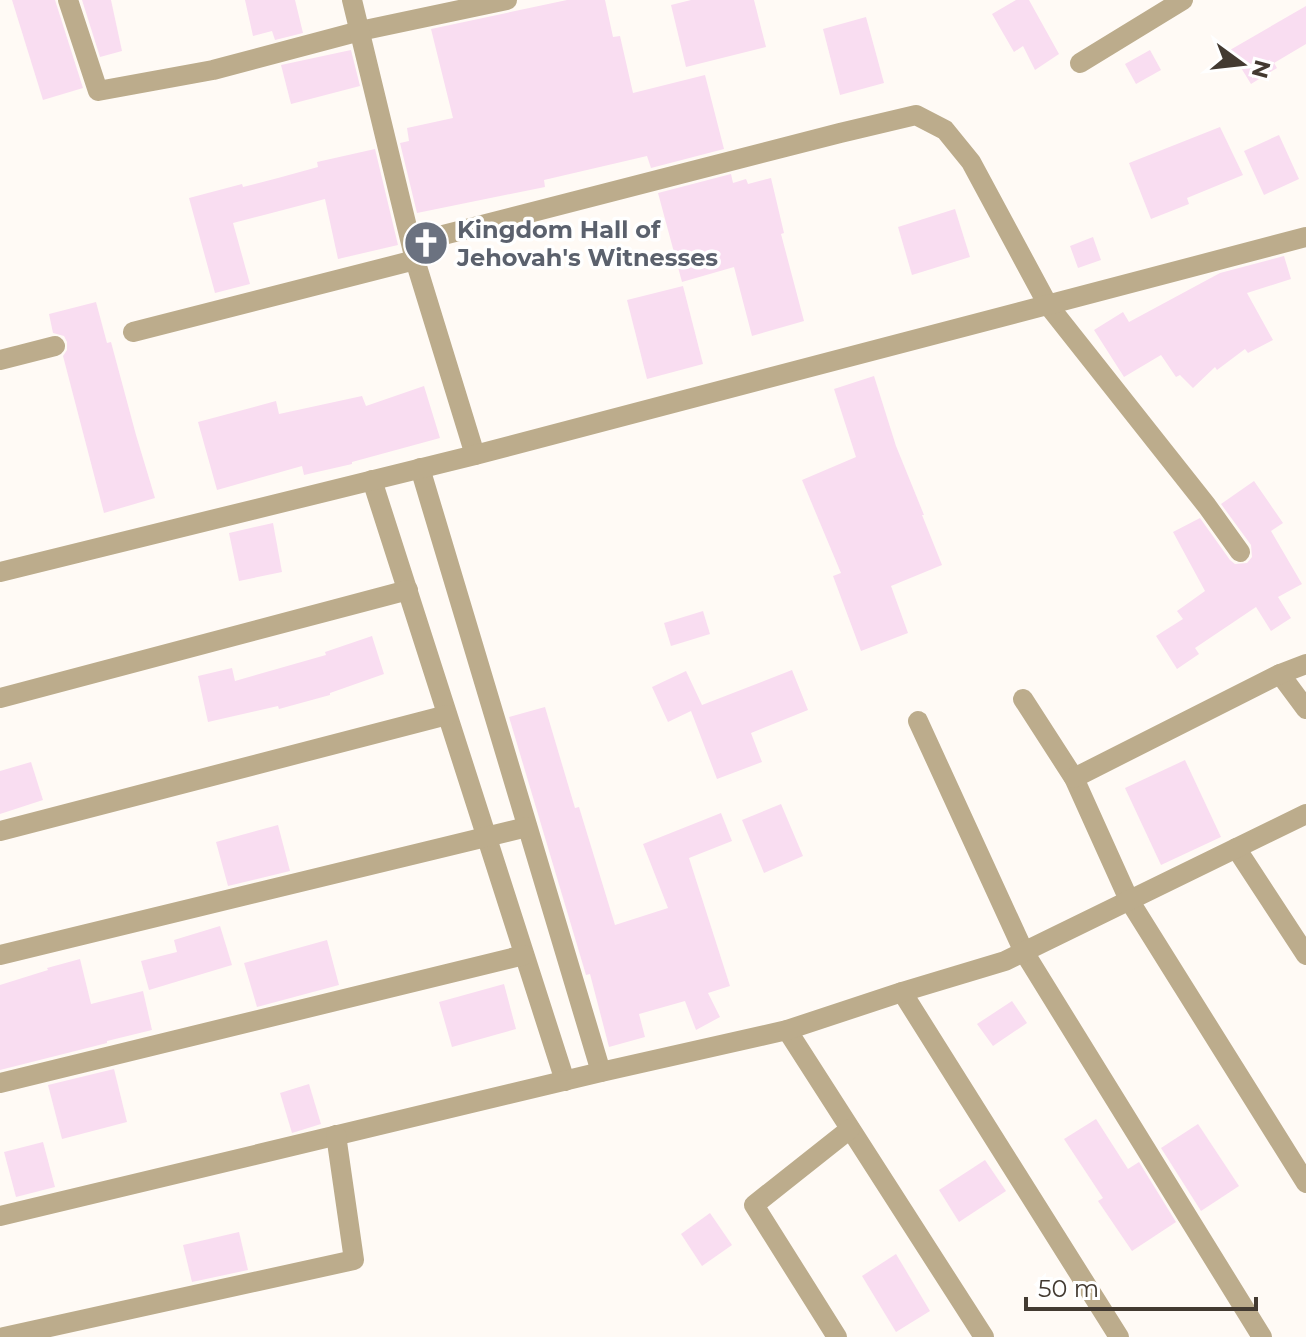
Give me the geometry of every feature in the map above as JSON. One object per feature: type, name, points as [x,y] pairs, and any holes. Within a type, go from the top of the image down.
[{"type":"street","points":[[68,0],[98,91],[213,70],[360,31],[507,0]]},
{"type":"street","points":[[352,0],[414,252],[475,455]]},
{"type":"street","points":[[1080,63],[1183,0]]},
{"type":"street","points":[[133,332],[840,133],[916,115],[945,130],[971,162],[1048,305],[1240,552]]},
{"type":"street","points":[[0,572],[475,455],[1306,237]]},
{"type":"street","points":[[0,360],[55,346]]},
{"type":"street","points":[[420,468],[601,1072]]},
{"type":"street","points":[[372,480],[565,1081]]},
{"type":"street","points":[[0,698],[408,590]]},
{"type":"street","points":[[1074,778],[1280,674],[1306,664]]},
{"type":"street","points":[[1280,674],[1306,709]]},
{"type":"street","points":[[1023,699],[1074,778],[1129,900],[1306,1183]]},
{"type":"street","points":[[0,831],[447,715]]},
{"type":"street","points":[[918,721],[1024,952],[1262,1337]]},
{"type":"street","points":[[0,1216],[787,1030],[1005,961],[1306,814]]},
{"type":"street","points":[[0,955],[527,827]]},
{"type":"street","points":[[1236,848],[1306,955]]},
{"type":"street","points":[[0,1083],[524,955]]},
{"type":"street","points":[[902,992],[1119,1337]]},
{"type":"street","points":[[787,1030],[984,1337]]},
{"type":"street","points":[[837,1337],[754,1205],[850,1129]]},
{"type":"street","points":[[4,1337],[354,1260],[336,1135]]},
{"type":"building","points":[[12,0],[55,0],[83,88],[43,100]]},
{"type":"building","points":[[82,0],[111,0],[122,51],[100,57]]},
{"type":"building","points":[[245,0],[295,0],[303,33],[275,40],[272,31],[253,36]]},
{"type":"building","points":[[567,0],[605,0],[613,37],[620,36],[633,93],[705,75],[724,149],[651,168],[647,156],[544,180],[545,187],[417,213],[400,143],[409,141],[407,128],[453,118],[431,29]]},
{"type":"building","points":[[691,0],[754,0],[766,47],[686,67],[671,5]]},
{"type":"building","points":[[1016,0],[1029,0],[1059,54],[1035,70],[1023,46],[1014,52],[992,14]]},
{"type":"building","points":[[1306,6],[1306,44],[1274,63],[1277,68],[1251,84],[1230,50]]},
{"type":"building","points":[[866,17],[884,83],[840,95],[823,29]]},
{"type":"building","points":[[351,50],[360,86],[291,104],[281,65]]},
{"type":"building","points":[[1150,50],[1161,70],[1136,84],[1125,64]]},
{"type":"building","points":[[1220,127],[1243,175],[1187,198],[1189,204],[1151,219],[1129,163]]},
{"type":"building","points":[[1279,135],[1299,179],[1264,195],[1244,151]]},
{"type":"building","points":[[375,149],[398,245],[338,259],[325,199],[233,223],[250,284],[215,293],[189,198],[278,178],[318,167],[317,162]]},
{"type":"building","points":[[731,174],[733,183],[746,179],[748,184],[771,178],[784,233],[781,234],[804,321],[752,336],[734,267],[682,282],[658,193]]},
{"type":"building","points":[[955,209],[970,257],[912,275],[898,227]]},
{"type":"building","points":[[1093,237],[1101,260],[1078,268],[1070,246]]},
{"type":"building","points":[[1284,256],[1291,279],[1247,293],[1273,340],[1248,353],[1245,349],[1217,370],[1215,367],[1193,388],[1180,375],[1176,377],[1161,355],[1124,377],[1094,330],[1123,312],[1129,322],[1220,273]]},
{"type":"building","points":[[683,286],[703,364],[647,379],[627,300]]},
{"type":"building","points":[[96,302],[107,343],[111,342],[155,498],[104,513],[63,356],[67,342],[64,336],[53,333],[49,314]]},
{"type":"building","points":[[874,376],[896,446],[942,565],[891,586],[908,633],[861,651],[833,576],[841,573],[802,480],[856,457],[834,389]]},
{"type":"building","points":[[424,386],[440,438],[352,464],[304,475],[302,466],[217,490],[198,422],[276,401],[279,414],[362,396],[366,406]]},
{"type":"building","points":[[1254,481],[1283,523],[1271,531],[1302,584],[1278,597],[1291,618],[1271,631],[1256,607],[1195,648],[1199,654],[1177,669],[1156,636],[1183,619],[1177,611],[1205,591],[1173,532],[1200,518],[1230,560],[1235,564],[1247,563],[1252,557],[1251,545],[1221,504]]},
{"type":"building","points":[[273,523],[282,572],[239,581],[229,533]]},
{"type":"building","points":[[703,611],[710,634],[671,646],[664,623]]},
{"type":"building","points":[[372,636],[384,674],[330,695],[279,709],[278,706],[208,722],[198,676],[232,668],[235,681],[326,655],[325,652]]},
{"type":"building","points":[[792,670],[808,710],[751,733],[762,762],[717,779],[691,711],[668,722],[652,687],[686,671],[702,705]]},
{"type":"building","points":[[545,707],[615,925],[668,908],[643,844],[721,813],[732,841],[689,858],[730,986],[708,993],[720,1017],[696,1030],[685,1001],[639,1014],[645,1037],[609,1047],[590,974],[586,975],[509,717]]},
{"type":"building","points":[[1185,760],[1221,837],[1161,865],[1125,788]]},
{"type":"building","points":[[31,762],[43,800],[0,814],[0,771]]},
{"type":"building","points":[[781,804],[803,856],[764,873],[742,820]]},
{"type":"building","points":[[278,825],[290,871],[228,886],[216,842]]},
{"type":"building","points":[[220,926],[232,965],[149,990],[141,961],[177,952],[174,940]]},
{"type":"building","points":[[327,940],[339,985],[257,1007],[244,963]]},
{"type":"building","points":[[80,959],[91,1004],[143,991],[152,1030],[0,1070],[0,985]]},
{"type":"building","points":[[504,984],[516,1029],[452,1047],[439,1002]]},
{"type":"building","points":[[1012,1001],[1027,1023],[993,1046],[977,1024]]},
{"type":"building","points":[[114,1069],[127,1122],[62,1139],[48,1085]]},
{"type":"building","points":[[309,1084],[321,1124],[292,1133],[280,1093]]},
{"type":"building","points":[[1096,1119],[1128,1169],[1139,1162],[1176,1222],[1132,1251],[1098,1201],[1103,1198],[1064,1139]]},
{"type":"building","points":[[1198,1124],[1239,1186],[1201,1211],[1161,1148]]},
{"type":"building","points":[[43,1142],[55,1187],[16,1197],[4,1152]]},
{"type":"building","points":[[985,1160],[1006,1191],[959,1222],[939,1190]]},
{"type":"building","points":[[710,1213],[732,1245],[702,1266],[681,1234]]},
{"type":"building","points":[[239,1232],[248,1270],[192,1282],[183,1245]]},
{"type":"building","points":[[896,1254],[930,1311],[896,1332],[862,1276]]},
{"type":"place","name":"Kingdom Hall of Jehovah's Witnesses","points":[[426,243]]}]
